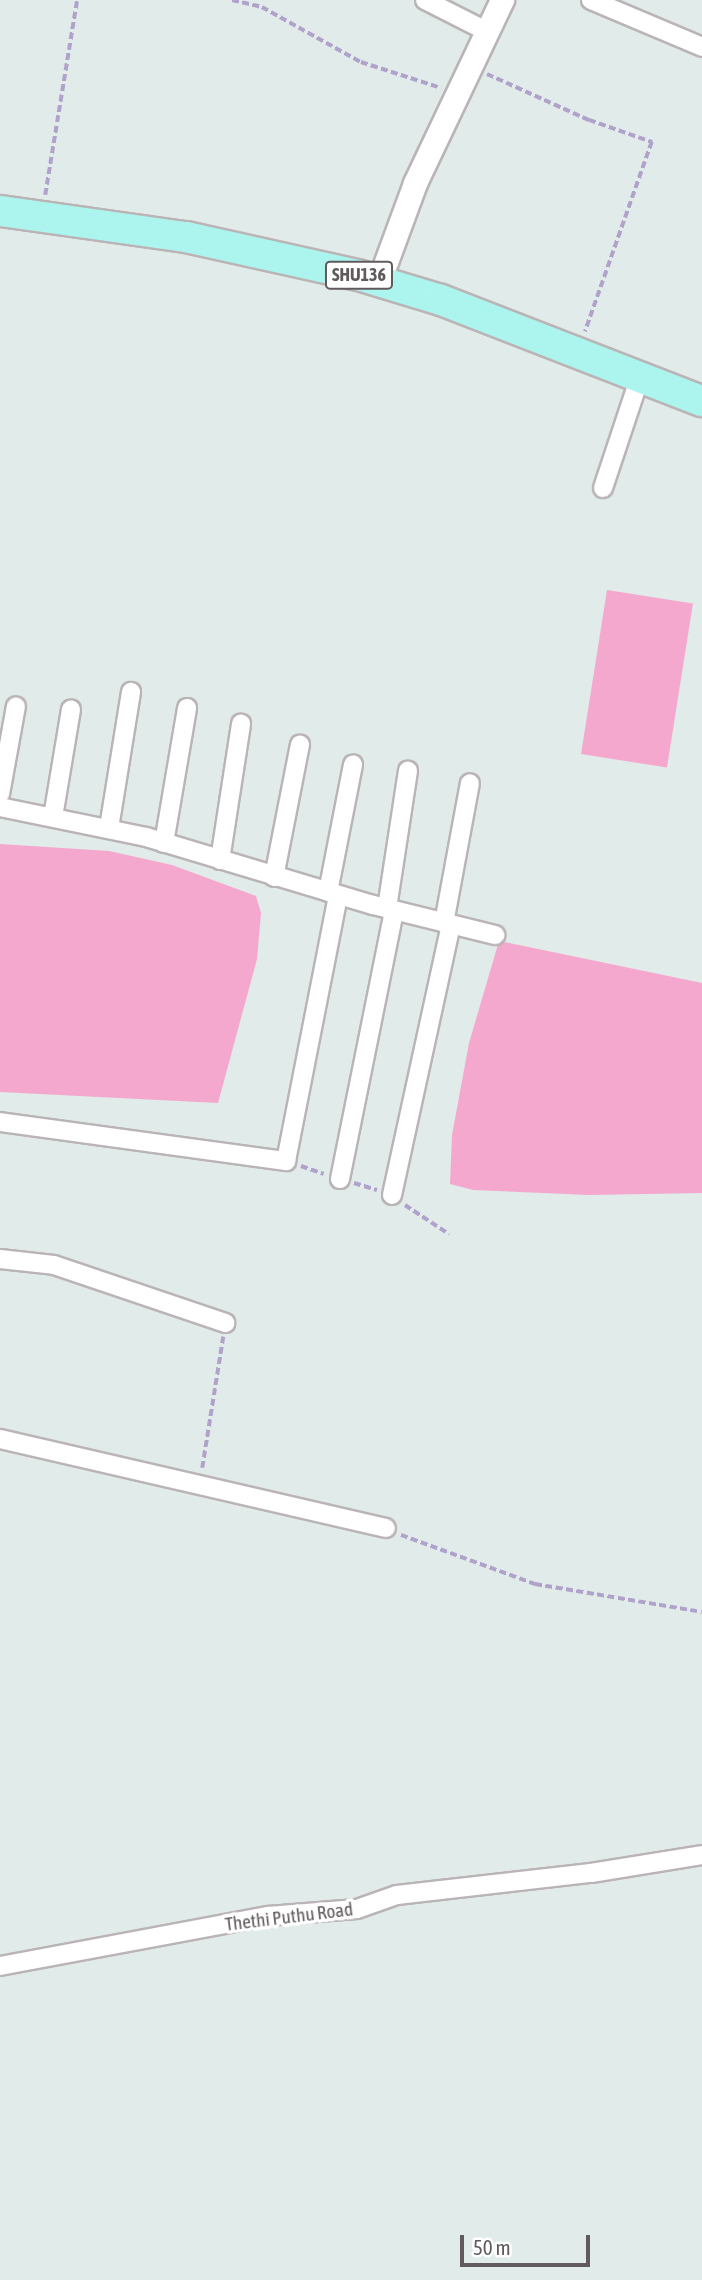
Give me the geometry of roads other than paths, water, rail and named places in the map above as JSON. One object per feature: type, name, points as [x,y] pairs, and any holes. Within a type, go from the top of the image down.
[{"type":"main road","name":"SHU136","points":[[0,211],[186,237],[379,281],[702,401]]},
{"type":"street","points":[[425,0],[486,31]]},
{"type":"street","points":[[379,281],[415,183],[502,0]]},
{"type":"street","points":[[591,0],[702,47]]},
{"type":"street","points":[[603,488],[640,377]]},
{"type":"street","points":[[109,828],[131,692]]},
{"type":"street","points":[[0,794],[16,706]]},
{"type":"street","points":[[164,843],[187,708]]},
{"type":"street","points":[[54,817],[71,709]]},
{"type":"street","points":[[220,860],[241,724]]},
{"type":"street","points":[[274,877],[300,745]]},
{"type":"street","points":[[0,1122],[286,1161],[353,764]]},
{"type":"street","points":[[340,1179],[391,910],[408,771]]},
{"type":"street","points":[[392,1195],[448,924],[470,783]]},
{"type":"street","points":[[0,807],[109,828],[333,894],[495,935]]},
{"type":"street","points":[[0,1259],[54,1265],[225,1324]]},
{"type":"street","points":[[0,1439],[386,1528]]},
{"type":"street","name":"Thethi Puthu Road","points":[[0,1966],[268,1916],[356,1909],[397,1895],[591,1873],[702,1855]]}]
